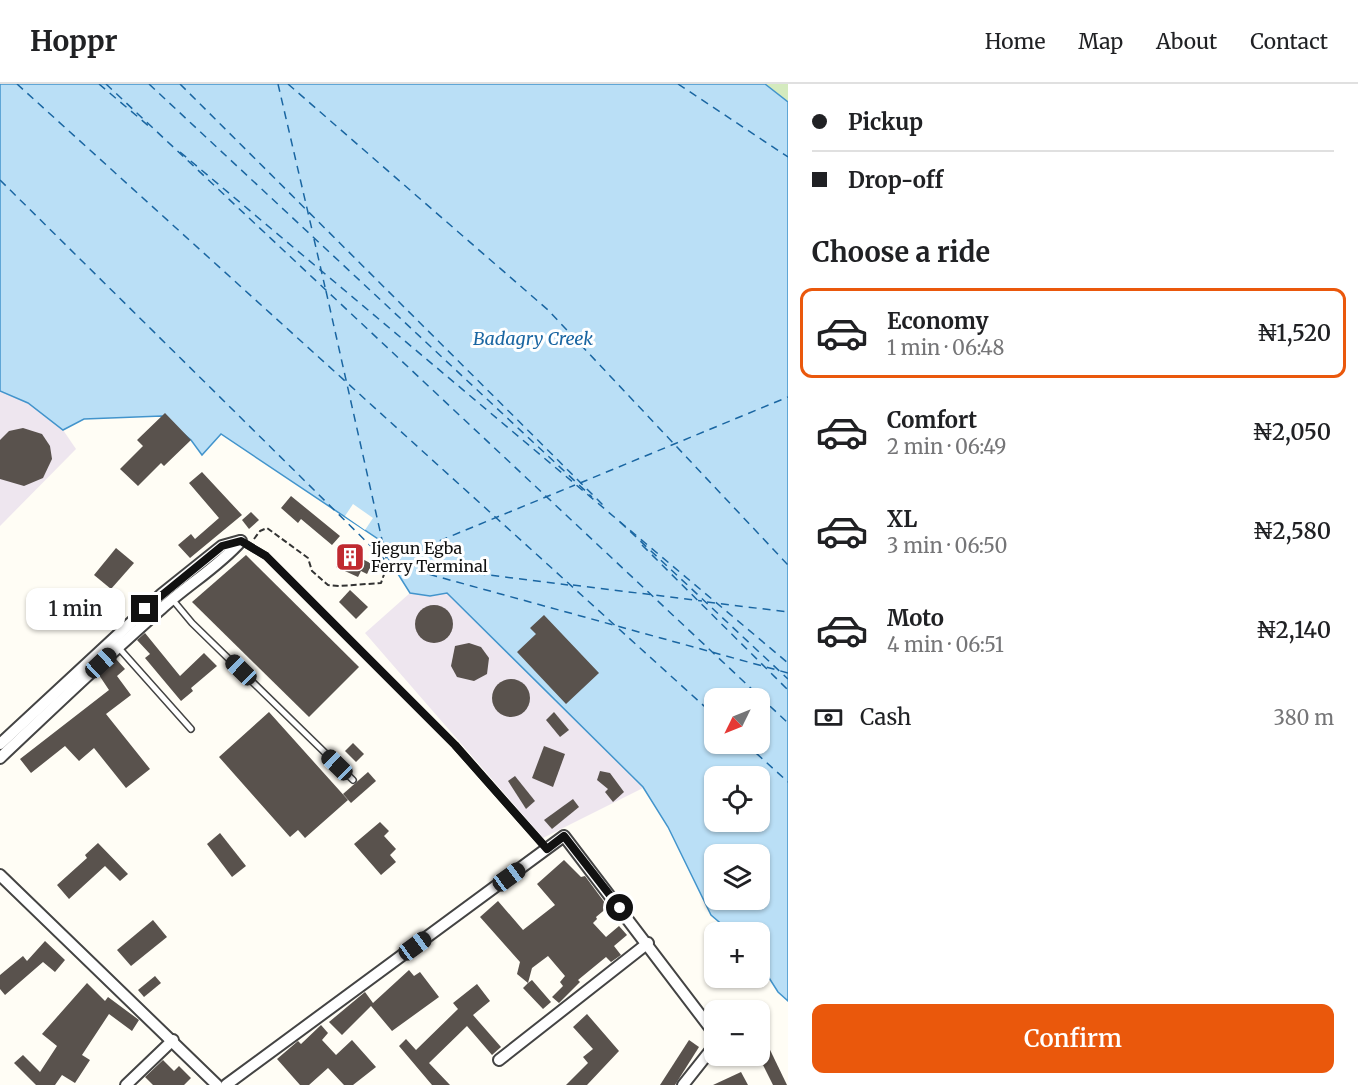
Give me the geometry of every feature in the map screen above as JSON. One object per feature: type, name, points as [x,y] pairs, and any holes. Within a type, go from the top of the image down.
[{"type":"street","points":[[0,758],[172,599],[245,543]]},
{"type":"street","points":[[0,744],[162,594],[222,546],[245,543]]},
{"type":"street","points":[[226,1085],[564,836],[648,943],[704,1019]]},
{"type":"street","points":[[0,875],[217,1085]]},
{"type":"street","points":[[499,1060],[648,943]]},
{"type":"street","points":[[126,1085],[173,1040]]},
{"type":"street","points":[[683,1085],[704,1059]]},
{"type":"lane","points":[[245,543],[266,556],[455,745],[547,849]]},
{"type":"lane","points":[[172,599],[192,623],[353,780]]},
{"type":"lane","points":[[118,647],[191,729]]},
{"type":"path","points":[[245,543],[267,528],[308,558],[317,576],[328,585],[381,583],[388,563]]},
{"type":"shaded area","points":[[0,391],[28,403],[63,430],[76,449],[0,526]]},
{"type":"shaded area","points":[[410,593],[430,596],[447,593],[643,788],[543,838],[365,633]]},
{"type":"green space","points":[[765,84],[788,84],[788,102]]},
{"type":"water","name":"Badagry Creek","points":[[0,84],[765,84],[788,102],[788,1001],[778,992],[770,979],[770,922],[719,922],[709,910],[770,910],[770,844],[704,844],[704,901],[668,827],[643,787],[447,593],[430,596],[410,593],[381,547],[384,543],[221,434],[202,455],[191,440],[162,416],[84,419],[63,430],[28,403],[0,391]]},
{"type":"pier","points":[[353,504],[373,518],[365,530],[345,516]]},
{"type":"building","points":[[165,413],[191,440],[164,466],[161,463],[138,486],[120,469],[143,446],[137,440]]},
{"type":"building","points":[[23,428],[42,434],[50,446],[52,459],[43,478],[24,486],[0,479],[0,440],[9,431]]},
{"type":"building","points":[[202,472],[242,515],[190,558],[178,545],[191,534],[195,539],[219,518],[189,483]]},
{"type":"building","points":[[291,496],[340,536],[332,545],[301,519],[298,523],[281,508]]},
{"type":"building","points":[[251,512],[259,520],[249,529],[242,520]]},
{"type":"building","points":[[116,548],[134,563],[111,589],[94,575]]},
{"type":"building","name":"Ijegun Egba Ferry Terminal","points":[[345,550],[372,564],[367,574],[361,571],[358,577],[336,567]]},
{"type":"building","points":[[246,555],[359,667],[309,717],[192,602]]},
{"type":"building","points":[[350,590],[368,607],[356,619],[339,602]]},
{"type":"building","points":[[434,605],[448,610],[453,624],[448,638],[434,643],[420,638],[415,624],[420,610]]},
{"type":"building","points":[[544,615],[599,673],[566,704],[517,652],[536,634],[530,628]]},
{"type":"building","points":[[145,633],[180,676],[204,653],[217,666],[191,688],[193,691],[181,701],[145,658],[150,654],[137,640]]},
{"type":"building","points":[[469,643],[481,647],[489,658],[487,674],[474,681],[457,677],[451,666],[455,646]]},
{"type":"building","points":[[116,659],[125,669],[117,676],[131,695],[106,714],[150,769],[126,788],[94,748],[79,761],[65,746],[31,773],[20,759],[109,690],[99,675]]},
{"type":"building","points":[[511,679],[525,684],[530,698],[525,712],[511,717],[497,712],[492,698],[497,684]]},
{"type":"building","points":[[269,712],[348,800],[305,838],[298,830],[290,837],[219,757]]},
{"type":"building","points":[[554,712],[569,730],[560,737],[546,720]]},
{"type":"building","points":[[353,743],[364,754],[356,762],[345,751]]},
{"type":"building","points":[[544,746],[565,754],[553,787],[532,778]]},
{"type":"building","points":[[600,771],[610,773],[624,792],[613,802],[605,792],[608,789],[597,780]]},
{"type":"building","points":[[368,772],[376,781],[351,803],[343,794]]},
{"type":"building","points":[[515,776],[535,801],[526,809],[508,781]]},
{"type":"building","points":[[573,799],[579,807],[552,829],[544,820]]},
{"type":"building","points":[[380,822],[389,831],[384,836],[396,849],[390,855],[396,862],[381,875],[354,844]]},
{"type":"building","points":[[220,833],[246,866],[232,877],[207,844]]},
{"type":"building","points":[[98,843],[128,874],[120,881],[105,866],[69,899],[57,885],[87,858],[85,855]]},
{"type":"building","points":[[564,860],[581,877],[585,876],[608,907],[596,917],[593,923],[606,937],[619,926],[627,935],[614,946],[621,955],[611,962],[606,957],[578,980],[580,982],[559,1003],[552,997],[563,986],[560,982],[565,976],[548,956],[532,968],[528,983],[517,974],[520,962],[480,917],[498,901],[523,930],[555,905],[537,884]]},
{"type":"building","points":[[153,920],[167,937],[131,966],[117,950]]},
{"type":"building","points":[[45,941],[65,960],[55,972],[43,962],[5,995],[0,989],[0,975],[23,956],[27,961]]},
{"type":"building","points":[[409,970],[414,976],[420,972],[439,997],[392,1031],[371,1006],[342,1035],[329,1022],[365,992],[373,1003]]},
{"type":"building","points":[[155,976],[161,983],[144,997],[138,990]]},
{"type":"building","points":[[532,980],[551,1002],[543,1009],[523,988]]},
{"type":"building","points":[[87,983],[105,1001],[108,997],[139,1020],[132,1031],[109,1014],[82,1055],[90,1060],[75,1083],[62,1075],[55,1085],[36,1085],[14,1063],[23,1055],[40,1072],[57,1046],[42,1034]]},
{"type":"building","points":[[477,984],[490,1001],[473,1015],[501,1047],[492,1055],[467,1026],[429,1063],[450,1085],[432,1085],[399,1046],[406,1039],[416,1050],[458,1009],[453,1003]]},
{"type":"building","points":[[587,1014],[619,1051],[587,1085],[566,1085],[588,1063],[583,1057],[593,1049],[573,1027]]},
{"type":"building","points":[[321,1025],[328,1033],[322,1040],[336,1055],[352,1040],[376,1067],[353,1085],[344,1085],[328,1068],[309,1085],[300,1085],[277,1059],[298,1041],[301,1044]]},
{"type":"building","points":[[689,1040],[699,1047],[675,1085],[660,1085]]},
{"type":"building","points":[[770,1050],[787,1085],[773,1085],[764,1066],[770,1066]]},
{"type":"building","points":[[163,1060],[174,1071],[179,1066],[191,1078],[184,1085],[153,1085],[145,1077]]},
{"type":"building","points":[[741,1072],[748,1085],[713,1085]]},
{"type":"ferry route","points":[[17,84],[704,706]]},
{"type":"ferry route","points":[[99,84],[151,128]]},
{"type":"ferry route","points":[[106,84],[788,723]]},
{"type":"ferry route","points":[[149,84],[592,497]]},
{"type":"ferry route","points":[[180,84],[605,507]]},
{"type":"ferry route","points":[[278,84],[313,234]]},
{"type":"ferry route","points":[[288,84],[548,310],[788,565]]},
{"type":"ferry route","points":[[678,84],[788,157]]},
{"type":"ferry route","points":[[180,152],[788,663]]},
{"type":"ferry route","points":[[0,180],[388,563],[788,673]]},
{"type":"ferry route","points":[[314,239],[325,287]]},
{"type":"ferry route","points":[[326,291],[387,562]]},
{"type":"ferry route","points":[[580,483],[788,397]]},
{"type":"ferry route","points":[[388,562],[575,485]]},
{"type":"ferry route","points":[[620,522],[788,679]]},
{"type":"ferry route","points":[[642,545],[788,690]]},
{"type":"ferry route","points":[[394,563],[568,585]]},
{"type":"ferry route","points":[[573,585],[702,601]]},
{"type":"ferry route","points":[[707,602],[788,612]]},
{"type":"ferry route","points":[[757,754],[788,782]]},
{"type":"place","name":"Ijegun Egba Ferry Terminal","points":[[350,557]]},
{"type":"route","points":[[145,609],[222,546],[241,541],[266,556],[455,745],[547,849],[564,836],[620,908]]}]
